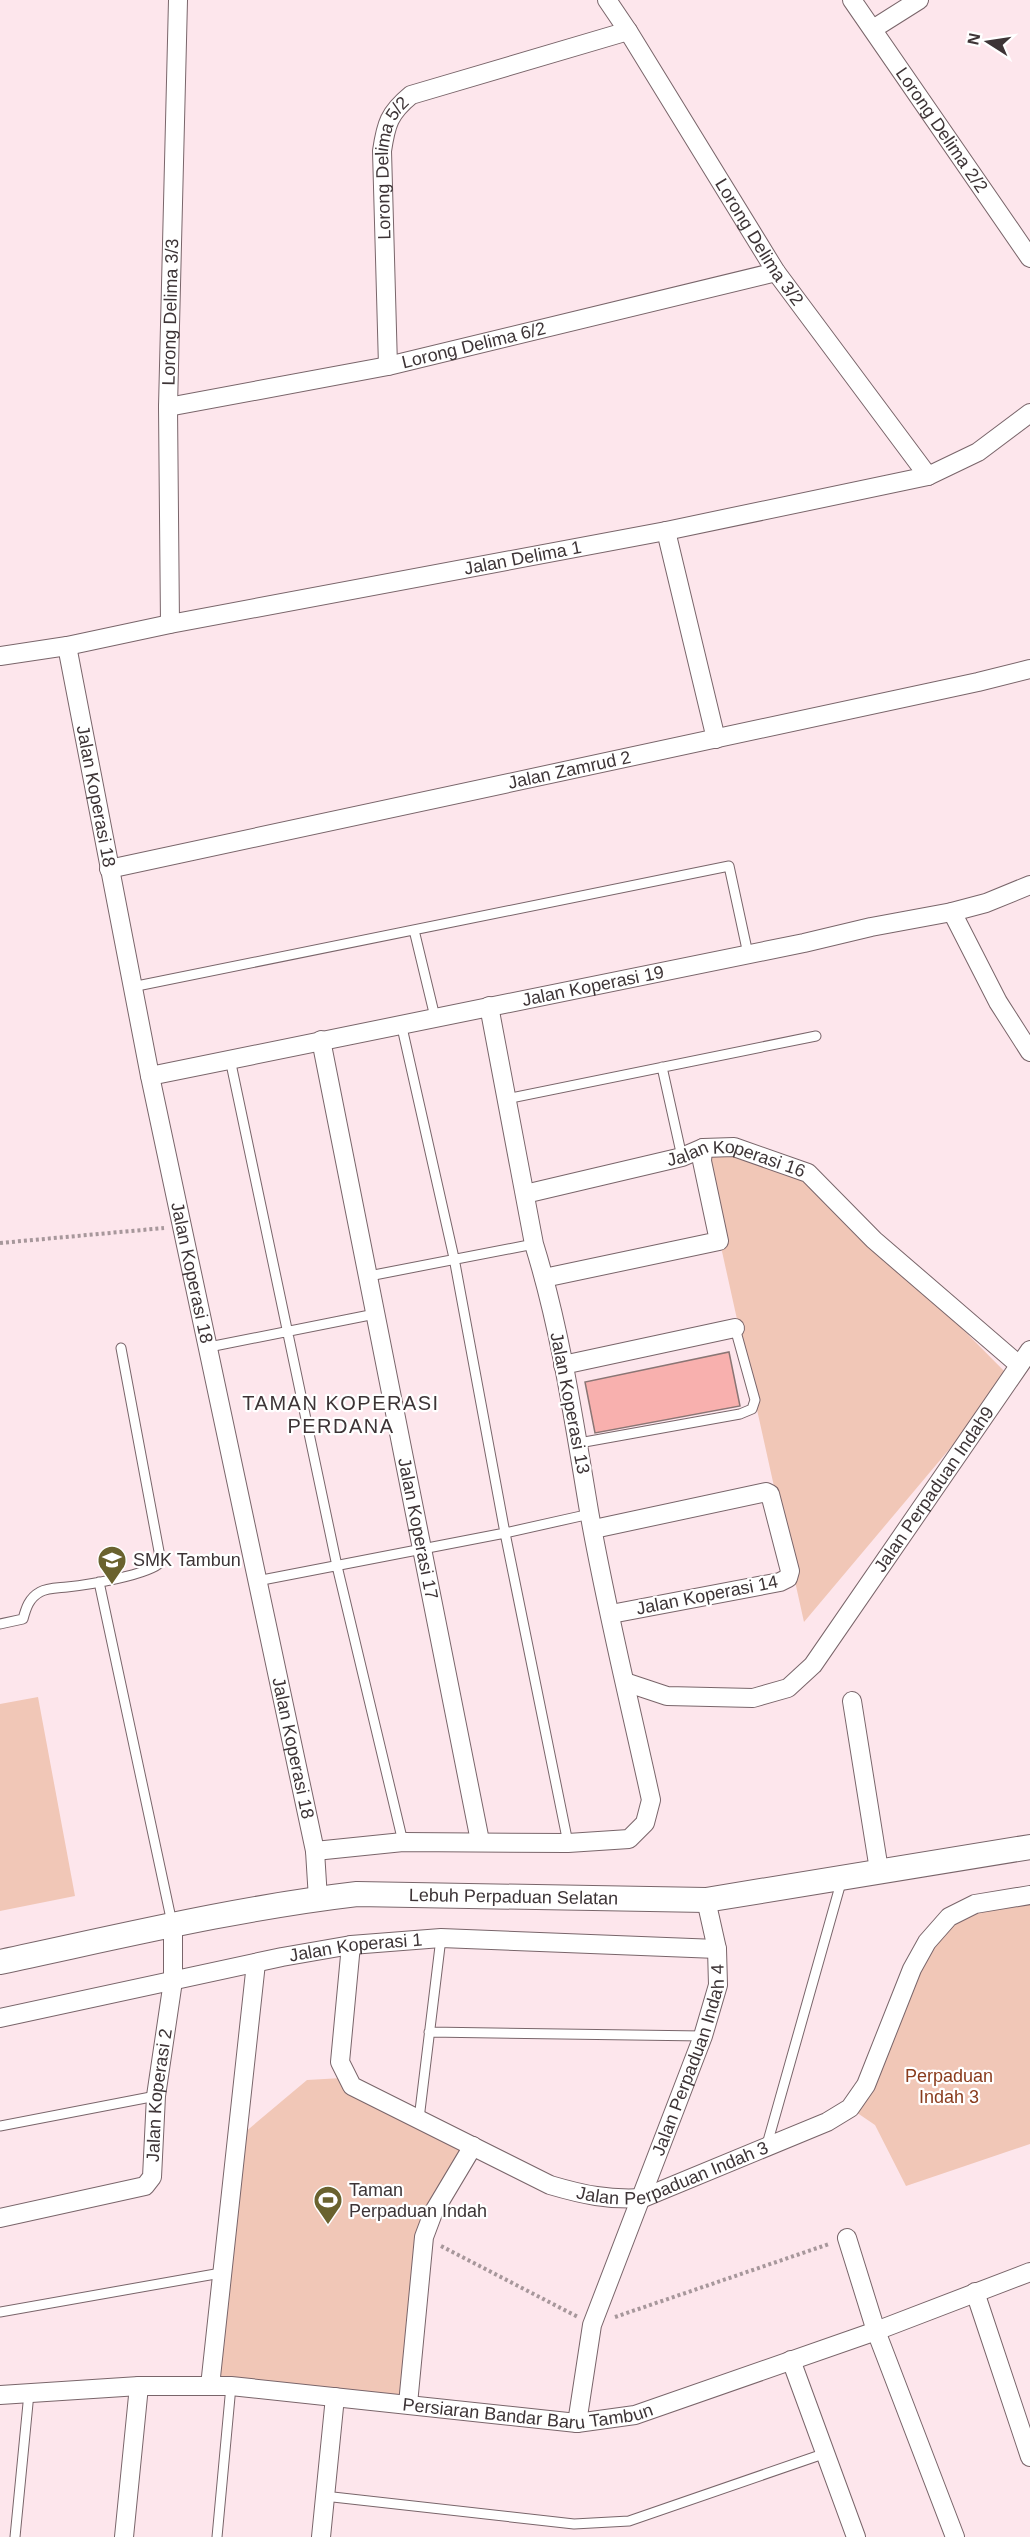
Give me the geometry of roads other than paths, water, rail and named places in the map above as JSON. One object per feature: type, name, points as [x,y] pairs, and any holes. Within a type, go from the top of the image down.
[{"type":"street","name":"Lorong Delima 3/3","points":[[170,624],[168,407],[178,0]]},
{"type":"street","name":"Lorong Delima 3/2","points":[[607,0],[776,272],[928,476]]},
{"type":"street","name":"Lorong Delima 2/2","points":[[852,0],[1030,258]]},
{"type":"street","points":[[873,29],[919,0]]},
{"type":"street","name":"Lorong Delima 5/2","points":[[388,366],[382,151],[389,118],[411,95],[628,31]]},
{"type":"street","name":"Lorong Delima 6/2","points":[[168,407],[388,366],[776,272]]},
{"type":"street","name":"Jalan Delima 1","points":[[0,656],[67,646],[170,624],[666,531],[928,476],[978,452],[1030,413]]},
{"type":"street","points":[[666,531],[716,739]]},
{"type":"street","name":"Jalan Koperasi 18","points":[[67,646],[150,1076],[184,1226],[315,1851],[318,1899]]},
{"type":"street","name":"Jalan Zamrud 2","points":[[109,869],[1030,669]]},
{"type":"street","name":"Jalan Koperasi 19","points":[[150,1076],[952,912],[986,903],[1030,885]]},
{"type":"street","points":[[952,912],[998,1002],[1030,1052]]},
{"type":"street","name":"Jalan Koperasi 13","points":[[489,1006],[534,1244],[544,1278],[563,1365],[610,1614],[651,1800],[645,1822],[629,1839],[568,1843]]},
{"type":"street","name":"Jalan Koperasi 17","points":[[321,1040],[480,1841]]},
{"type":"street","name":"Jalan Koperasi 16","points":[[525,1194],[682,1157],[703,1148],[734,1146],[808,1173],[874,1240],[1019,1365]]},
{"type":"street","points":[[544,1278],[719,1242],[702,1161],[703,1148]]},
{"type":"street","points":[[563,1365],[735,1328]]},
{"type":"street","name":"Jalan Perpaduan Indah9","points":[[625,1682],[667,1696],[753,1698],[788,1688],[813,1665],[1030,1350]]},
{"type":"street","name":"Jalan Koperasi 14","points":[[592,1521],[766,1492],[770,1494],[790,1571],[788,1578],[780,1582],[610,1614]]},
{"type":"street","points":[[852,1701],[879,1870]]},
{"type":"street","points":[[315,1851],[403,1842],[568,1843]]},
{"type":"street","name":"Lebuh Perpaduan Selatan","points":[[0,1962],[172,1925],[357,1894],[706,1900],[1030,1847]]},
{"type":"street","name":"Jalan Perpaduan Indah 3","points":[[351,1945],[340,2062],[352,2086],[550,2185],[583,2195],[612,2199],[643,2198],[828,2122],[850,2108],[866,2085],[912,1969],[927,1942],[949,1917],[975,1904],[1030,1895]]},
{"type":"street","name":"Jalan Perpaduan Indah 4","points":[[577,2422],[592,2325],[643,2198],[703,2036],[718,1985],[717,1948],[706,1900]]},
{"type":"street","name":"Jalan Koperasi 2","points":[[0,2218],[145,2186],[152,2177],[156,2096],[173,1981],[172,1925]]},
{"type":"street","name":"Jalan Koperasi 1","points":[[0,2018],[351,1945],[441,1938],[717,1948]]},
{"type":"street","points":[[210,2386],[256,1963]]},
{"type":"street","points":[[408,2404],[424,2237],[433,2213],[473,2146]]},
{"type":"street","points":[[848,2238],[876,2331],[955,2537]]},
{"type":"street","name":"Persiaran Bandar Baru Tambun","points":[[0,2395],[139,2386],[231,2386],[577,2422],[634,2415],[876,2331],[1030,2272]]},
{"type":"street","points":[[975,2292],[1030,2457]]},
{"type":"street","points":[[791,2360],[856,2537]]},
{"type":"street","points":[[124,2537],[139,2386]]},
{"type":"street","points":[[321,2537],[335,2397]]},
{"type":"lane","points":[[132,987],[729,866],[748,954]]},
{"type":"lane","points":[[414,930],[435,1017]]},
{"type":"lane","points":[[401,1023],[454,1258],[505,1533],[568,1843]]},
{"type":"lane","points":[[506,1099],[816,1036]]},
{"type":"lane","points":[[230,1059],[337,1566],[403,1842]]},
{"type":"lane","points":[[662,1067],[682,1157]]},
{"type":"lane","points":[[369,1276],[534,1244]]},
{"type":"lane","points":[[209,1347],[375,1314]]},
{"type":"lane","points":[[579,1443],[740,1414],[752,1409],[754,1400],[735,1328]]},
{"type":"lane","points":[[0,1624],[22,1619],[28,1602],[41,1591],[99,1582],[157,1567],[161,1562],[121,1348]]},
{"type":"lane","points":[[257,1581],[505,1533],[592,1521]]},
{"type":"lane","points":[[99,1582],[172,1925]]},
{"type":"lane","points":[[765,2148],[843,1876]]},
{"type":"lane","points":[[419,2118],[441,1938]]},
{"type":"lane","points":[[429,2032],[703,2036]]},
{"type":"lane","points":[[0,2126],[156,2096]]},
{"type":"lane","points":[[0,2312],[221,2274]]},
{"type":"lane","points":[[217,2537],[231,2386]]},
{"type":"lane","points":[[15,2537],[29,2393]]},
{"type":"lane","points":[[324,2496],[574,2524],[629,2521],[826,2453]]},
{"type":"place","name":"SMK Tambun","points":[[112,1586]]},
{"type":"place","name":"Taman Perpaduan Indah","points":[[328,2226]]},
{"type":"district","name":"TAMAN KOPERASI PERDANA","points":[[341,1414]]},
{"type":"park label","name":"Perpaduan Indah 3","points":[[949,2086]]}]
